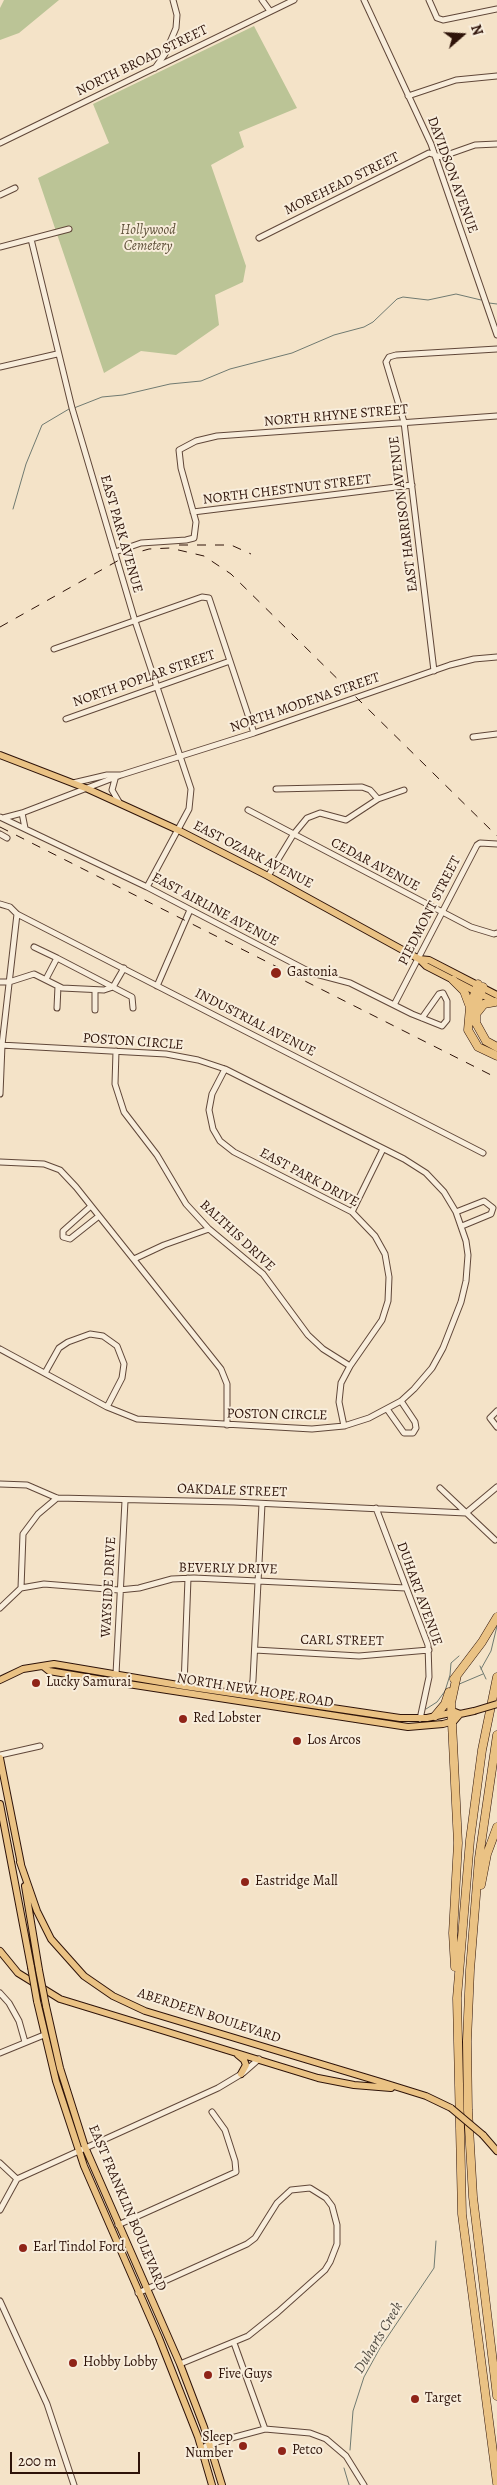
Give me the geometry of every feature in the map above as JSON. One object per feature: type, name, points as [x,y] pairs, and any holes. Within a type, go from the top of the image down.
[{"type":"highway","points":[[453,980],[464,991],[470,1007]]},
{"type":"highway","points":[[478,989],[470,1007],[468,1024],[470,1036],[484,1051],[497,1056]]},
{"type":"highway","points":[[478,989],[475,1016],[481,1035],[486,1041],[497,1047]]},
{"type":"highway","points":[[475,1016],[484,1004],[496,1000]]},
{"type":"highway","points":[[435,1716],[445,1704],[457,1675],[484,1640],[497,1617]]},
{"type":"highway","points":[[457,1675],[452,1692],[451,1722],[458,1843],[453,1933],[457,1998],[462,2214],[497,2483]]},
{"type":"highway","points":[[457,1998],[470,1840],[482,1750],[497,1677]]},
{"type":"highway","points":[[497,1735],[481,1835],[468,1994],[468,2110],[473,2197],[497,2396]]},
{"type":"highway","points":[[474,1914],[486,1860],[497,1827]]},
{"type":"highway","points":[[486,2317],[497,2366]]},
{"type":"main road","name":"EAST OZARK AVENUE","points":[[0,755],[119,802],[178,830],[268,876],[419,959],[426,966],[453,980],[478,989]]},
{"type":"main road","name":"EAST OZARK AVENUE","points":[[419,959],[429,960],[496,1000]]},
{"type":"main road","name":"NORTH NEW HOPE ROAD","points":[[0,1680],[21,1670],[54,1664],[184,1686],[400,1718],[420,1719],[451,1712],[460,1714],[497,1704]]},
{"type":"main road","name":"NORTH NEW HOPE ROAD","points":[[44,1667],[49,1671],[115,1682],[408,1727],[451,1722],[460,1714]]},
{"type":"main road","points":[[115,1682],[130,1676]]},
{"type":"main road","name":"EAST FRANKLIN BOULEVARD","points":[[0,1756],[46,2006],[63,2077],[86,2147],[118,2225],[180,2364],[222,2485]]},
{"type":"main road","name":"EAST FRANKLIN BOULEVARD","points":[[0,1804],[37,2001],[56,2081],[92,2188],[159,2338],[201,2450],[212,2485]]},
{"type":"main road","name":"ABERDEEN BOULEVARD","points":[[20,1862],[37,1912],[51,1939],[78,1970],[104,1991],[145,2011],[402,2088],[450,2108],[483,2135],[497,2151]]},
{"type":"main road","name":"ABERDEEN BOULEVARD","points":[[0,1951],[18,1973],[60,1999],[297,2072],[339,2083],[402,2088]]},
{"type":"main road","points":[[235,2052],[245,2062],[245,2068],[241,2074]]},
{"type":"street","points":[[153,70],[165,54],[176,28],[177,15],[173,0]]},
{"type":"street","points":[[262,0],[270,11]]},
{"type":"street","name":"NORTH BROAD STREET","points":[[0,143],[294,0]]},
{"type":"street","name":"DAVIDSON AVENUE","points":[[364,0],[436,157],[497,335]]},
{"type":"street","points":[[429,0],[437,18],[443,20],[458,19],[497,9]]},
{"type":"street","points":[[408,96],[456,80],[497,76]]},
{"type":"street","points":[[436,157],[475,145],[497,144]]},
{"type":"street","name":"MOREHEAD STREET","points":[[259,238],[429,153],[436,157]]},
{"type":"street","points":[[0,195],[15,188]]},
{"type":"street","points":[[0,247],[68,229]]},
{"type":"street","name":"EAST PARK AVENUE","points":[[31,239],[57,354],[135,621],[182,757],[192,796],[189,809],[147,887]]},
{"type":"street","name":"EAST HARRISON AVENUE","points":[[434,671],[404,422],[386,362],[389,357],[497,349]]},
{"type":"street","points":[[0,367],[57,354]]},
{"type":"street","name":"NORTH RHYNE STREET","points":[[193,512],[181,468],[179,450],[196,441],[217,436],[497,416]]},
{"type":"street","name":"NORTH CHESTNUT STREET","points":[[193,512],[412,485]]},
{"type":"street","points":[[115,552],[141,543],[194,538],[196,531],[193,512]]},
{"type":"street","points":[[54,649],[202,597],[209,598],[254,733]]},
{"type":"street","name":"NORTH MODENA STREET","points":[[72,783],[107,775],[121,775],[182,757],[434,671],[474,659],[497,657]]},
{"type":"street","name":"NORTH POPLAR STREET","points":[[66,719],[230,661]]},
{"type":"street","points":[[473,737],[497,734]]},
{"type":"street","name":"NORTH MODENA STREET","points":[[88,789],[107,775]]},
{"type":"street","name":"NORTH MODENA STREET","points":[[1,817],[22,813],[49,801],[115,779],[121,775]]},
{"type":"street","points":[[115,779],[112,790],[119,802]]},
{"type":"street","points":[[276,789],[362,787],[370,790],[378,798]]},
{"type":"street","points":[[268,876],[293,835],[302,823],[313,815],[327,814],[340,820],[346,820],[378,798],[404,790]]},
{"type":"street","name":"CEDAR AVENUE","points":[[248,810],[471,928],[496,933]]},
{"type":"street","points":[[22,813],[24,828]]},
{"type":"street","name":"EAST AIRLINE AVENUE","points":[[1,817],[147,887],[312,973],[350,983],[394,1005],[422,1018],[442,1026],[447,1020],[447,1001],[443,993],[439,994],[422,1018]]},
{"type":"street","points":[[0,834],[7,838]]},
{"type":"street","name":"PIEDMONT STREET","points":[[394,1005],[476,845],[480,843],[497,844]]},
{"type":"street","name":"INDUSTRIAL AVENUE","points":[[0,904],[10,906],[17,914],[483,1153]]},
{"type":"street","points":[[157,986],[190,910]]},
{"type":"street","points":[[0,1094],[1,1045],[17,914]]},
{"type":"street","points":[[34,947],[132,997],[133,1008]]},
{"type":"street","points":[[46,979],[57,958]]},
{"type":"street","points":[[0,982],[9,982],[34,974],[58,986],[104,990],[113,987],[124,968]]},
{"type":"street","points":[[57,1008],[58,986]]},
{"type":"street","points":[[94,1010],[95,990]]},
{"type":"street","name":"POSTON CIRCLE","points":[[0,1349],[137,1420],[312,1429],[344,1426],[369,1418],[401,1401],[422,1380],[437,1360],[461,1302],[467,1272],[468,1255],[462,1226],[456,1212],[444,1192],[426,1173],[383,1149],[225,1069],[180,1056],[1,1045]]},
{"type":"street","name":"BALTHIS DRIVE","points":[[116,1051],[115,1084],[124,1112],[157,1155],[186,1204],[209,1229],[263,1274],[308,1336],[323,1349],[350,1366]]},
{"type":"street","name":"EAST PARK DRIVE","points":[[225,1069],[212,1094],[209,1110],[213,1129],[220,1141],[234,1152],[352,1212],[368,1227],[382,1247],[389,1268],[390,1286],[388,1301],[382,1320],[350,1366],[339,1392],[344,1426]]},
{"type":"street","points":[[352,1212],[383,1149]]},
{"type":"street","points":[[0,1162],[44,1164],[55,1168],[68,1178],[222,1369],[227,1384],[227,1425]]},
{"type":"street","points":[[456,1212],[484,1201],[492,1208],[491,1214],[462,1226]]},
{"type":"street","points":[[91,1206],[63,1231],[63,1237],[70,1239],[99,1216]]},
{"type":"street","points":[[134,1259],[164,1245],[209,1229]]},
{"type":"street","points":[[45,1373],[59,1348],[68,1342],[90,1334],[103,1336],[117,1346],[124,1364],[122,1378],[107,1406]]},
{"type":"street","points":[[387,1409],[404,1433],[413,1433],[416,1425],[401,1401]]},
{"type":"street","points":[[497,1411],[490,1418],[497,1427]]},
{"type":"street","name":"OAKDALE STREET","points":[[0,1484],[27,1485],[58,1498],[376,1508],[466,1513]]},
{"type":"street","points":[[466,1513],[497,1487]]},
{"type":"street","points":[[440,1488],[495,1540]]},
{"type":"street","points":[[0,1608],[20,1588],[23,1534],[38,1514],[58,1498]]},
{"type":"street","name":"WAYSIDE DRIVE","points":[[116,1674],[125,1501]]},
{"type":"street","points":[[250,1695],[259,1580],[262,1504]]},
{"type":"street","name":"DUHART AVENUE","points":[[376,1508],[429,1650],[428,1676],[420,1719]]},
{"type":"street","points":[[184,1686],[188,1578]]},
{"type":"street","name":"BEVERLY DRIVE","points":[[20,1588],[36,1585],[64,1584],[119,1590],[188,1578],[406,1588]]},
{"type":"street","name":"CARL STREET","points":[[254,1650],[359,1656],[429,1650]]},
{"type":"street","points":[[0,1756],[40,1746]]},
{"type":"street","points":[[0,1993],[9,2003],[19,2021],[25,2042]]},
{"type":"street","points":[[0,2053],[44,2035]]},
{"type":"street","points":[[0,2210],[17,2179],[172,2110],[241,2074],[259,2059]]},
{"type":"street","points":[[118,2225],[236,2172],[235,2161],[225,2130],[212,2112]]},
{"type":"street","points":[[0,2163],[17,2179]]},
{"type":"street","points":[[138,2293],[247,2244],[258,2233],[276,2203],[291,2190],[310,2188],[326,2198],[332,2206],[337,2244],[325,2270],[248,2336],[180,2364]]},
{"type":"street","points":[[0,2301],[47,2404],[74,2485]]},
{"type":"street","points":[[234,2343],[265,2430]]},
{"type":"street","points":[[201,2450],[209,2444],[265,2430],[284,2429],[321,2436],[346,2456],[364,2485]]},
{"type":"green space","points":[[4,0],[59,0],[19,33],[0,40],[0,8]]},
{"type":"green space","name":"Hollywood Cemetery","points":[[254,26],[297,108],[239,132],[244,147],[211,165],[246,266],[243,282],[215,295],[219,325],[176,355],[141,351],[104,373],[38,178],[109,143],[93,104]]},
{"type":"waterway","points":[[74,408],[102,397],[123,395],[170,384],[201,381],[230,369],[292,353],[334,335],[364,327],[373,322],[397,299],[403,297],[428,300],[456,294],[481,300]]},
{"type":"waterway","points":[[489,303],[497,304]]},
{"type":"waterway","points":[[13,509],[26,464],[42,425],[69,409]]},
{"type":"waterway","points":[[481,1669],[491,1651],[497,1626]]},
{"type":"waterway","points":[[426,1709],[437,1702],[445,1691],[450,1675],[451,1663],[459,1656]]},
{"type":"waterway","points":[[480,1666],[486,1679]]},
{"type":"waterway","points":[[457,1685],[483,1674]]},
{"type":"waterway","name":"Duharts Creek","points":[[350,2450],[353,2411],[364,2377],[380,2348],[434,2268],[436,2241]]},
{"type":"waterway","name":"Duharts Creek","points":[[344,2468],[349,2485]]},
{"type":"railway","points":[[179,545],[231,545],[251,554]]},
{"type":"railway","points":[[0,627],[128,555],[149,549],[170,548],[204,556],[231,574],[497,836]]},
{"type":"railway","points":[[0,827],[497,1078]]},
{"type":"place","name":"Gastonia","points":[[276,973]]},
{"type":"place","name":"Lucky Samurai","points":[[36,1683]]},
{"type":"place","name":"Red Lobster","points":[[183,1719]]},
{"type":"place","name":"Los Arcos","points":[[297,1741]]},
{"type":"place","name":"Eastridge Mall","points":[[245,1882]]},
{"type":"place","name":"Earl Tindol Ford","points":[[23,2248]]},
{"type":"place","name":"Hobby Lobby","points":[[73,2363]]},
{"type":"place","name":"Five Guys","points":[[208,2375]]},
{"type":"place","name":"Target","points":[[415,2399]]},
{"type":"place","name":"Sleep Number","points":[[243,2446]]},
{"type":"place","name":"Petco","points":[[282,2451]]}]
